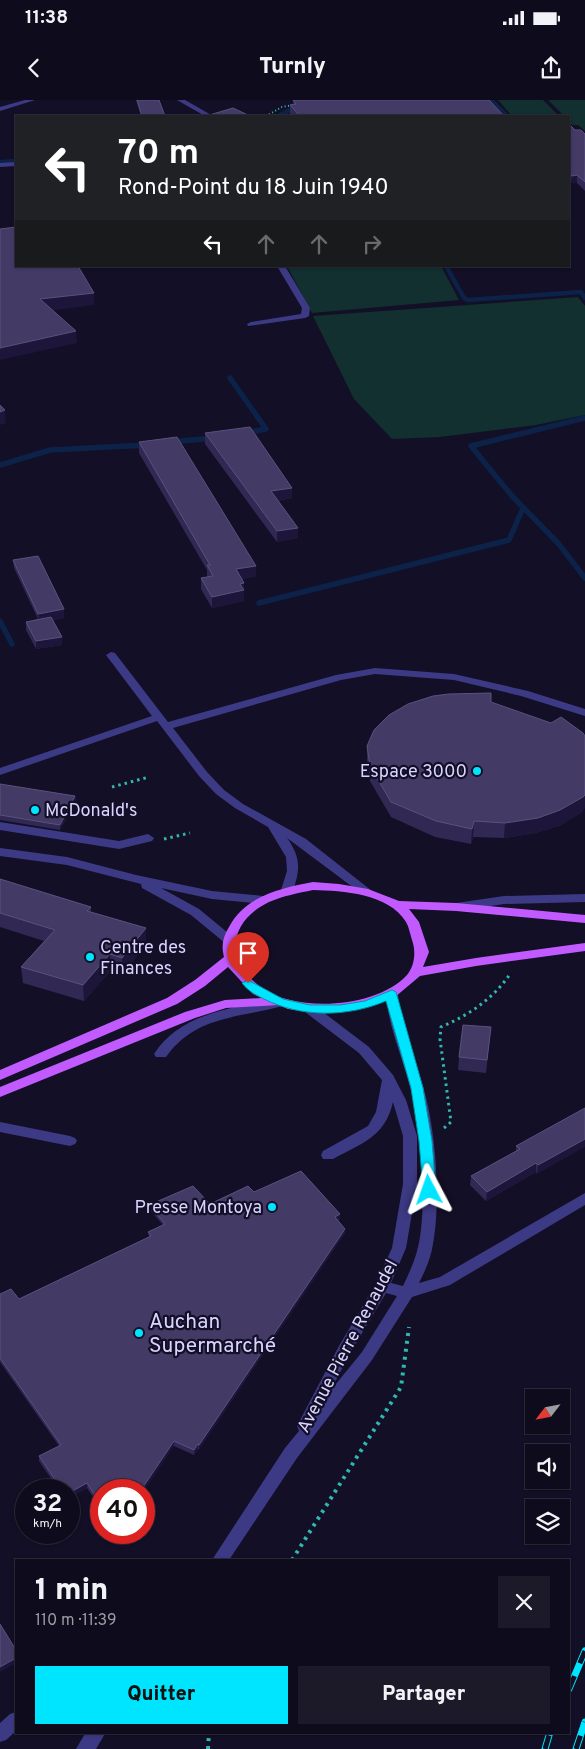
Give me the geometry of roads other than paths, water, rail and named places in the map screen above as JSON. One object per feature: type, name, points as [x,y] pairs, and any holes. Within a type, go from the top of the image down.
[{"type":"main road","points":[[313,886],[340,886],[366,892],[394,905],[412,919],[421,937],[422,956],[415,974],[405,985],[392,994],[367,1004],[340,1009],[310,1009],[280,1002],[257,991],[240,976],[230,958],[229,940],[235,924],[247,911],[264,900],[287,890],[313,886]]},
{"type":"main road","points":[[394,905],[456,907],[585,919]]},
{"type":"main road","points":[[415,974],[476,962],[585,947]]},
{"type":"main road","points":[[0,1075],[172,1001],[193,988],[230,958]]},
{"type":"main road","points":[[0,1092],[190,1014],[225,1004],[280,1002]]},
{"type":"street","points":[[0,109],[32,100]]},
{"type":"street","points":[[180,100],[208,115]]},
{"type":"street","points":[[0,165],[15,164]]},
{"type":"street","points":[[251,324],[305,316],[306,308],[282,267]]},
{"type":"street","points":[[111,655],[203,774],[220,792],[239,806],[302,842],[366,892]]},
{"type":"street","points":[[0,772],[116,732],[340,677],[375,671],[454,677],[524,694],[585,713]]},
{"type":"street","points":[[270,824],[294,857],[295,867],[287,890]]},
{"type":"street","points":[[0,826],[119,845],[154,838]]},
{"type":"street","points":[[0,852],[68,861],[135,879],[212,895],[264,900]]},
{"type":"street","points":[[135,879],[195,912],[229,940]]},
{"type":"street","points":[[456,907],[478,902],[520,898],[585,898]]},
{"type":"street","name":"Avenue Pierre Renaudel","points":[[221,1559],[291,1453],[367,1356],[407,1293],[419,1269],[426,1245],[430,1206],[426,1141],[418,1097],[393,1008],[392,994]]},
{"type":"street","points":[[161,1054],[166,1043],[180,1031],[207,1020],[280,1002]]},
{"type":"street","name":"Avenue Pierre Renaudel","points":[[291,1453],[344,1350],[382,1286],[399,1248],[410,1184],[410,1136],[399,1100],[388,1078],[364,1050],[310,1009]]},
{"type":"street","points":[[328,1155],[375,1130],[385,1110],[388,1078]]},
{"type":"street","points":[[0,1127],[70,1140]]},
{"type":"street","points":[[382,1286],[407,1293],[445,1281],[585,1198]]},
{"type":"street","points":[[0,1734],[15,1721]]},
{"type":"street","points":[[85,1749],[96,1734]]},
{"type":"waterway","points":[[491,100],[506,115]]},
{"type":"waterway","points":[[280,115],[298,106]]},
{"type":"waterway","points":[[0,162],[15,161]]},
{"type":"waterway","points":[[447,267],[464,298],[468,300],[581,292],[585,298]]},
{"type":"waterway","points":[[230,378],[266,429],[245,433]]},
{"type":"waterway","points":[[585,418],[471,446],[512,496],[558,543],[585,578]]},
{"type":"waterway","points":[[170,442],[214,438]]},
{"type":"waterway","points":[[0,465],[50,450],[147,445]]},
{"type":"waterway","points":[[259,603],[509,540],[523,508]]},
{"type":"waterway","points":[[0,621],[12,644]]},
{"type":"railway","points":[[570,1687],[585,1651]]},
{"type":"railway","points":[[576,1749],[585,1722]]},
{"type":"railway","points":[[545,1749],[549,1734]]},
{"type":"place","name":"Espace 3000","points":[[477,771]]},
{"type":"place","name":"McDonald's","points":[[35,810]]},
{"type":"place","name":"Centre des Finances","points":[[90,957]]},
{"type":"place","name":"Presse Montoya","points":[[272,1207]]},
{"type":"place","name":"Auchan Supermarché","points":[[139,1333]]}]
